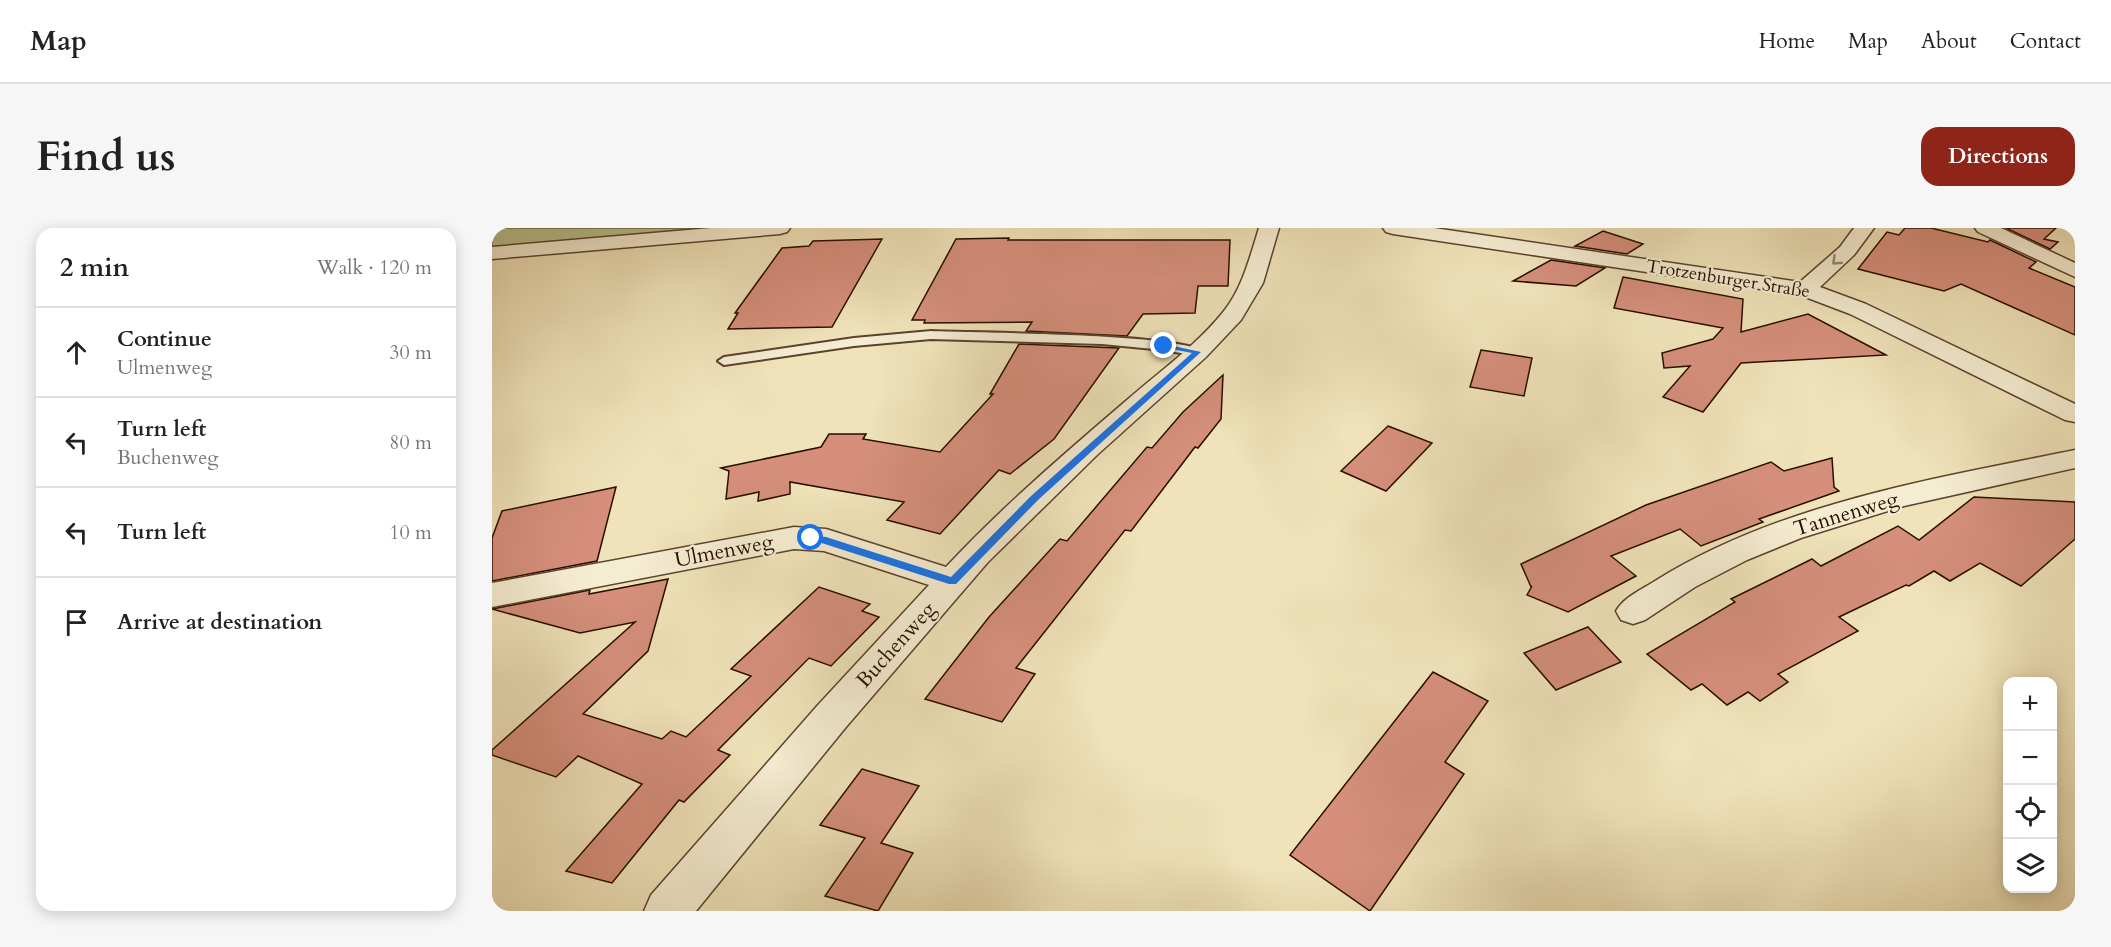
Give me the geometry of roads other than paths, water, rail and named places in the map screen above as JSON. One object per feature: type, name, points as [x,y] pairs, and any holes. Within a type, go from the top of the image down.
[{"type":"street","points":[[494,254],[780,228]]},
{"type":"street","name":"Buchenweg","points":[[668,911],[832,716],[953,581],[1035,498],[1197,352],[1233,315],[1255,275],[1269,228]]},
{"type":"street","name":"Trotzenburger Straße","points":[[1393,228],[1804,290],[1858,309],[2075,414]]},
{"type":"street","points":[[1804,290],[1846,251],[1864,228]]},
{"type":"street","points":[[1985,228],[2075,271]]},
{"type":"street","name":"Tannenweg","points":[[1633,611],[1670,585],[1709,565],[1831,515],[1881,501],[2075,459]]},
{"type":"street","name":"Ulmenweg","points":[[492,595],[794,538],[826,540],[953,581]]},
{"type":"lane","points":[[724,361],[854,342],[931,335],[1102,340],[1164,346],[1197,352]]}]
